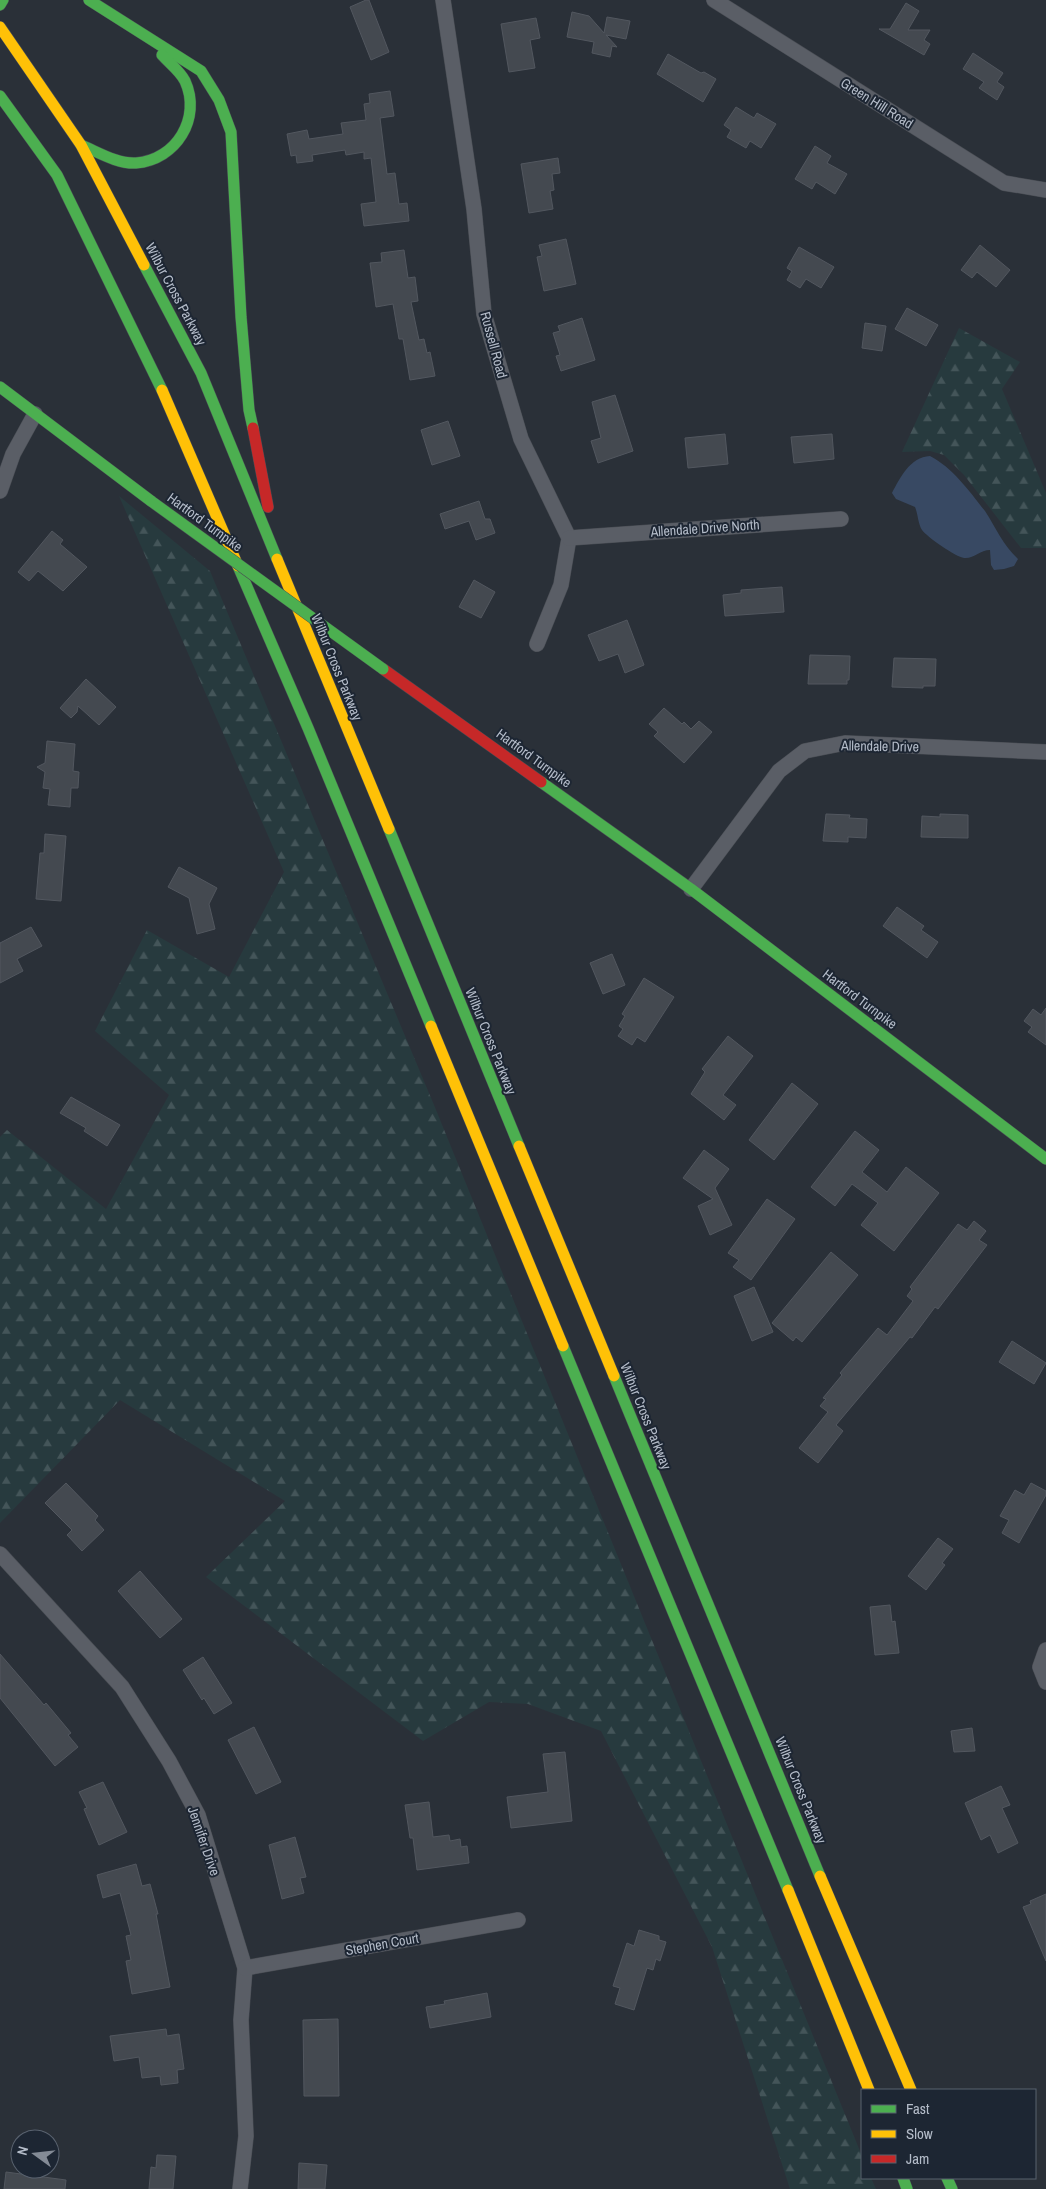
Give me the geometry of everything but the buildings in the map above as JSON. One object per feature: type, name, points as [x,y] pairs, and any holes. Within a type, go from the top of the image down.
[{"type":"main road","points":[[0,5],[3,0]]},
{"type":"main road","points":[[89,0],[201,71],[219,100],[231,132],[236,200],[240,316],[249,410],[281,572]]},
{"type":"main road","name":"Wilbur Cross Parkway","points":[[0,27],[23,64],[81,145],[201,373],[281,572],[910,2089]]},
{"type":"main road","points":[[81,145],[134,163],[160,158],[176,145],[186,132],[191,108],[184,80],[139,30]]},
{"type":"main road","points":[[0,96],[57,175],[164,394],[308,728],[794,1901],[869,2089]]},
{"type":"main road","name":"Hartford Turnpike","points":[[0,387],[151,501],[692,889],[1046,1159]]},
{"type":"street","name":"Russell Road","points":[[443,0],[474,209],[484,314],[521,439],[569,538]]},
{"type":"street","name":"Green Hill Road","points":[[714,0],[1004,183],[1046,190]]},
{"type":"street","points":[[0,491],[14,454],[35,414]]},
{"type":"street","name":"Allendale Drive North","points":[[569,538],[841,519]]},
{"type":"street","points":[[537,644],[561,585],[569,538]]},
{"type":"street","name":"Allendale Drive","points":[[692,889],[779,771],[805,751],[845,743],[1046,752]]},
{"type":"street","name":"Jennifer Drive","points":[[0,1554],[122,1687],[169,1761],[198,1815],[245,1968],[241,2020],[246,2136],[240,2189]]},
{"type":"street","points":[[1046,1650],[1040,1667],[1046,1682]]},
{"type":"street","name":"Stephen Court","points":[[245,1968],[518,1920]]},
{"type":"green space","points":[[959,328],[1020,362],[1002,389],[1046,493],[1046,548],[1021,548],[964,475],[944,455],[930,451],[902,452]]},
{"type":"green space","points":[[119,496],[210,571],[434,1105],[861,2154],[861,2179],[871,2179],[876,2189],[790,2189],[712,1947],[601,1731],[528,1704],[489,1702],[423,1741],[206,1577],[285,1501],[120,1400],[0,1523],[0,1137],[7,1130],[106,1209],[169,1095],[95,1031],[147,930],[229,977],[284,872]]},
{"type":"water","points":[[930,456],[953,473],[985,511],[1004,542],[1018,559],[1014,566],[994,570],[991,565],[990,550],[968,558],[955,554],[935,542],[922,530],[915,507],[896,499],[892,493],[906,469],[917,460]]},
{"type":"traffic: fast","points":[[0,5],[3,0]]},
{"type":"traffic: fast","points":[[89,0],[201,71],[219,100],[231,132],[241,317],[249,410],[253,428]]},
{"type":"traffic: fast","points":[[81,145],[115,160],[129,163],[150,160],[163,154],[174,145],[182,135],[188,122],[190,109],[189,95],[183,77],[162,55]]},
{"type":"traffic: fast","points":[[0,96],[57,175],[162,390]]},
{"type":"traffic: fast","points":[[144,265],[201,373],[277,559]]},
{"type":"traffic: fast","points":[[0,387],[151,501]]},
{"type":"traffic: fast","points":[[151,501],[383,669]]},
{"type":"traffic: fast","points":[[238,566],[308,728],[431,1026]]},
{"type":"traffic: fast","points":[[541,782],[691,889],[1046,1159]]},
{"type":"traffic: fast","points":[[389,829],[519,1146]]},
{"type":"traffic: fast","points":[[563,1346],[788,1890]]},
{"type":"traffic: fast","points":[[614,1376],[820,1876]]},
{"type":"traffic: fast","points":[[903,2179],[907,2189]]},
{"type":"traffic: fast","points":[[947,2179],[952,2189]]},
{"type":"traffic: slow","points":[[0,27],[81,145],[144,265]]},
{"type":"traffic: slow","points":[[162,390],[238,566]]},
{"type":"traffic: slow","points":[[277,559],[389,829]]},
{"type":"traffic: slow","points":[[431,1026],[563,1346]]},
{"type":"traffic: slow","points":[[519,1146],[614,1376]]},
{"type":"traffic: slow","points":[[820,1876],[911,2089]]},
{"type":"traffic: slow","points":[[788,1890],[869,2089]]},
{"type":"traffic: jam","points":[[253,428],[268,507]]},
{"type":"traffic: jam","points":[[383,669],[541,782]]}]
